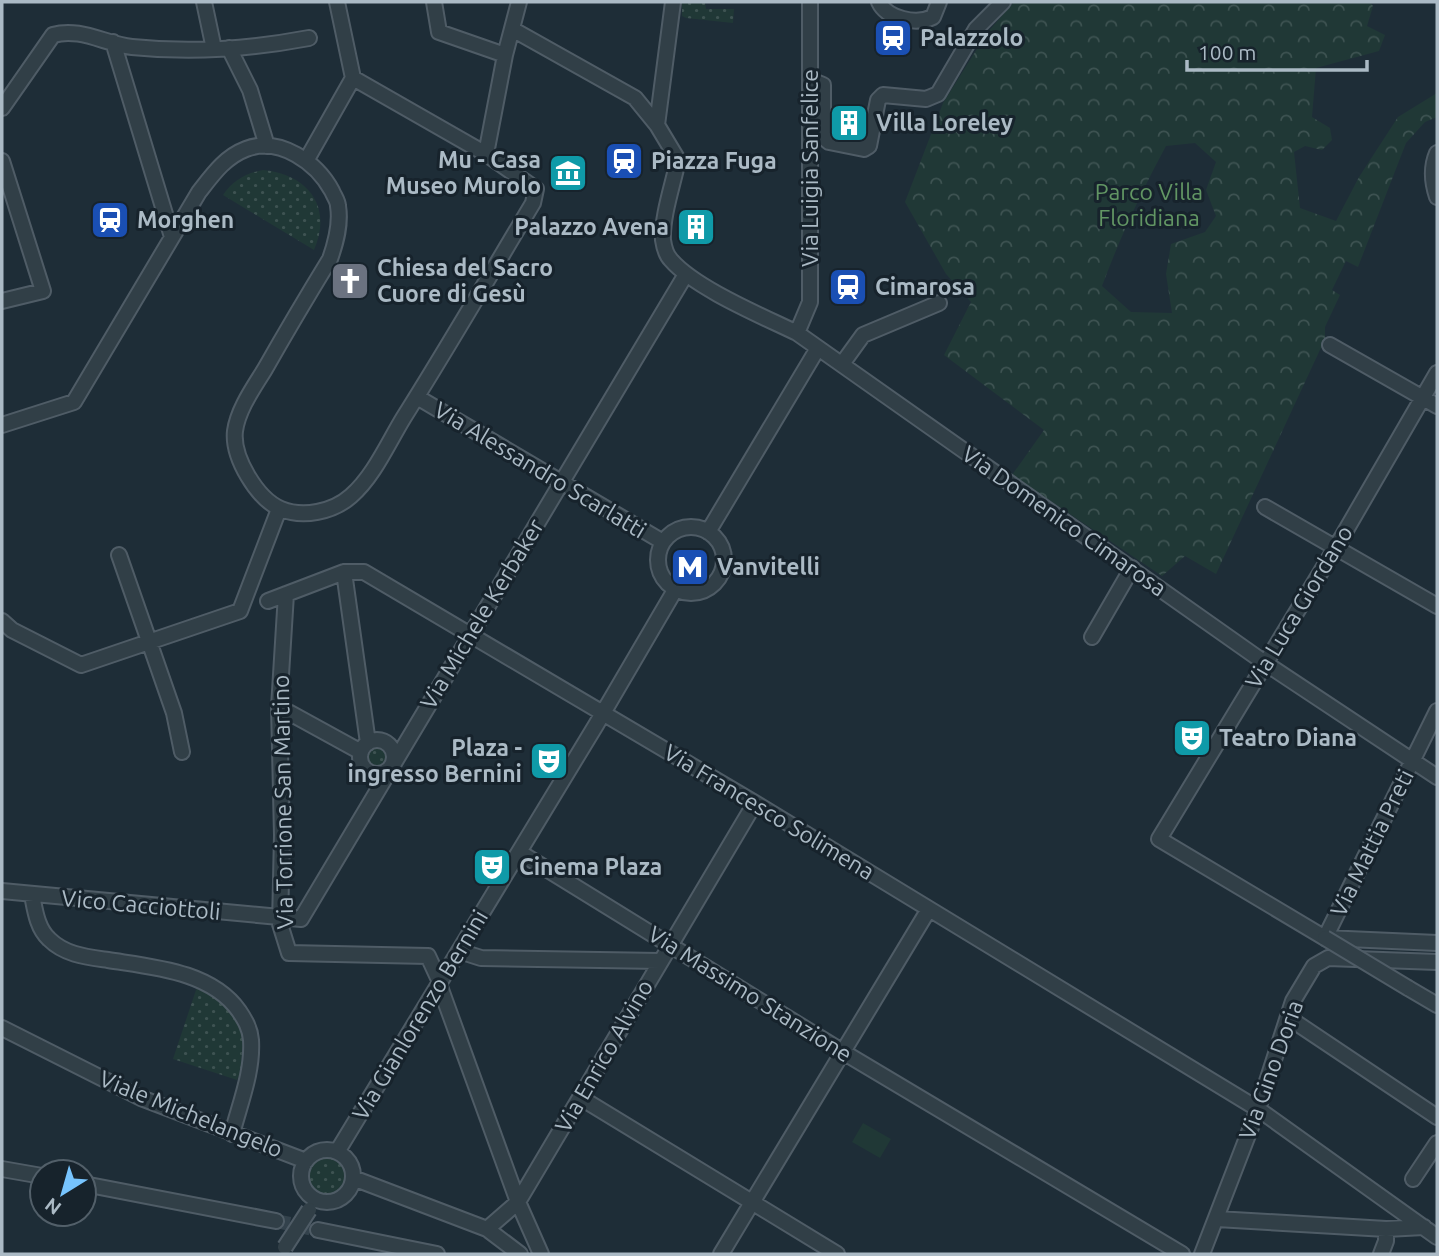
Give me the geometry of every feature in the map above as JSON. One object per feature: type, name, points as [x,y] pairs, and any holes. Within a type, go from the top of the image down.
[{"type":"street","points":[[204,2],[214,49]]},
{"type":"street","points":[[306,161],[353,78],[337,2]]},
{"type":"street","points":[[434,2],[439,32],[505,55]]},
{"type":"street","points":[[486,154],[505,55],[519,2]]},
{"type":"street","points":[[657,125],[673,2]]},
{"type":"street","name":"Via Luigia Sanfelice","points":[[797,333],[810,302],[810,2]]},
{"type":"street","points":[[879,2],[888,13],[916,22],[933,17],[939,2]]},
{"type":"street","points":[[811,80],[823,85],[823,137],[829,142],[863,149],[869,146],[878,100],[883,95],[926,99],[938,94],[976,29],[1003,2]]},
{"type":"street","points":[[512,29],[635,98],[657,125],[678,160],[663,242],[670,259],[686,274]]},
{"type":"street","points":[[2,108],[53,35],[67,31],[131,47],[214,49],[267,46],[309,38]]},
{"type":"street","points":[[113,43],[172,237]]},
{"type":"street","points":[[229,48],[250,90],[267,146]]},
{"type":"street","points":[[2,425],[74,402],[199,192],[222,162],[248,148],[267,146],[288,150],[325,178],[338,204],[337,238],[330,259],[248,398],[235,428],[235,445],[239,461],[249,478],[279,509],[309,513],[330,510],[351,496],[368,476],[417,397],[533,203],[536,189],[486,154],[353,78]]},
{"type":"street","points":[[1437,153],[1433,169],[1433,184],[1437,197]]},
{"type":"street","points":[[2,161],[43,291],[2,301]]},
{"type":"street","name":"Via Domenico Cimarosa","points":[[686,274],[749,310],[797,333],[1265,663],[1437,777]]},
{"type":"street","name":"Via Michele Kerbaker","points":[[301,919],[686,274]]},
{"type":"street","points":[[842,364],[863,335],[939,303]]},
{"type":"street","points":[[1330,345],[1437,406]]},
{"type":"street","points":[[708,532],[818,348]]},
{"type":"street","name":"Via Luca Giordano","points":[[1325,938],[1159,839],[1437,373]]},
{"type":"street","name":"Via Alessandro Scarlatti","points":[[417,397],[663,542]]},
{"type":"street","points":[[1265,507],[1437,606]]},
{"type":"street","points":[[2,621],[12,630],[80,665],[240,611],[279,509]]},
{"type":"street","points":[[692,527],[708,532],[720,544],[723,554],[724,565],[720,576],[714,584],[696,593],[675,590],[660,574],[658,552],[663,542],[670,534],[681,529],[692,527]]},
{"type":"street","points":[[119,555],[174,713],[182,752]]},
{"type":"street","points":[[1092,638],[1132,568]]},
{"type":"street","points":[[268,601],[344,572],[365,748],[361,763],[368,771],[378,774],[391,767],[394,753],[388,744],[378,740],[365,748]]},
{"type":"street","name":"Via Francesco Solimena","points":[[344,572],[364,572],[755,803],[1258,1109],[1437,1237]]},
{"type":"street","name":"Via Gianlorenzo Bernini","points":[[337,1152],[675,590]]},
{"type":"street","name":"Via Torrione San Martino","points":[[286,594],[279,707],[282,835],[280,918],[289,954],[428,956],[439,983]]},
{"type":"street","points":[[279,707],[365,748]]},
{"type":"street","name":"Via Mattia Preti","points":[[1325,938],[1437,710]]},
{"type":"street","name":"Via Enrico Alvino","points":[[486,1229],[518,1202],[755,803]]},
{"type":"street","name":"Via Massimo Stanzione","points":[[519,852],[843,1052],[1182,1254]]},
{"type":"street","name":"Vico Cacciottoli","points":[[2,891],[301,919]]},
{"type":"street","points":[[32,895],[37,919],[47,938],[65,951],[183,975],[218,990],[234,1004],[247,1024],[251,1040],[248,1076],[232,1134]]},
{"type":"street","points":[[721,1254],[929,909]]},
{"type":"street","points":[[1325,938],[1437,943]]},
{"type":"street","points":[[1325,938],[1437,1005]]},
{"type":"street","points":[[459,951],[481,958],[660,961]]},
{"type":"street","name":"Via Gino Doria","points":[[1202,1254],[1258,1109],[1293,1002],[1314,966],[1328,958],[1437,962]]},
{"type":"street","points":[[439,983],[518,1202],[541,1254]]},
{"type":"street","points":[[1289,1018],[1437,1117]]},
{"type":"street","name":"Viale Michelangelo","points":[[2,1028],[141,1098],[306,1161]]},
{"type":"street","points":[[581,1098],[837,1254]]},
{"type":"street","points":[[1413,1179],[1437,1143]]},
{"type":"street","points":[[283,1251],[312,1204],[341,1198],[347,1193],[353,1178],[349,1162],[337,1152],[321,1151],[306,1161],[302,1178],[312,1204]]},
{"type":"street","points":[[2,1169],[28,1174]]},
{"type":"street","points":[[353,1178],[486,1229],[520,1254]]},
{"type":"street","points":[[98,1187],[276,1222]]},
{"type":"street","points":[[1217,1219],[1386,1229],[1423,1227]]},
{"type":"street","points":[[1381,1254],[1386,1229]]},
{"type":"street","points":[[318,1230],[437,1254]]},
{"type":"green space","points":[[682,2],[705,2],[706,9],[734,9],[733,23],[686,18],[682,16]]},
{"type":"green space","name":"Parco Villa Floridiana","points":[[1014,2],[1370,2],[1373,6],[1367,26],[1385,35],[1379,51],[1316,68],[1312,117],[1330,128],[1332,140],[1322,150],[1305,146],[1294,152],[1300,208],[1336,221],[1359,177],[1398,117],[1437,93],[1437,117],[1425,122],[1406,143],[1358,267],[1346,261],[1332,290],[1340,295],[1325,327],[1325,339],[1216,574],[1185,556],[1162,576],[1012,475],[1044,430],[944,355],[971,302],[946,274],[905,202],[943,103],[987,33]],"holes":[[[1195,143],[1216,162],[1206,190],[1216,216],[1205,232],[1171,244],[1166,274],[1172,313],[1131,312],[1102,286],[1131,215],[1166,146]]]},
{"type":"green space","points":[[263,170],[293,178],[312,195],[320,220],[314,250],[223,195],[240,178]]},
{"type":"green space","points":[[377,745],[388,752],[389,757],[382,768],[377,769],[366,762],[365,757],[372,746]]},
{"type":"green space","points":[[197,987],[222,1001],[243,1027],[241,1072],[237,1080],[173,1059]]},
{"type":"green space","points":[[863,1123],[891,1139],[880,1158],[852,1142]]},
{"type":"green space","points":[[328,1155],[343,1161],[349,1176],[343,1191],[328,1197],[313,1191],[307,1176],[313,1161]]},
{"type":"tunnel","points":[[276,1221],[318,1230]]},
{"type":"place","name":"Palazzolo","points":[[893,38]]},
{"type":"place","name":"Villa Loreley","points":[[849,123]]},
{"type":"place","name":"Piazza Fuga","points":[[624,161]]},
{"type":"place","name":"Mu - Casa Museo Murolo","points":[[568,173]]},
{"type":"place","name":"Morghen","points":[[110,220]]},
{"type":"place","name":"Palazzo Avena","points":[[696,227]]},
{"type":"place","name":"Chiesa del Sacro Cuore di Gesù","points":[[350,281]]},
{"type":"place","name":"Cimarosa","points":[[848,287]]},
{"type":"place","name":"Vanvitelli","points":[[690,567]]},
{"type":"place","name":"Teatro Diana","points":[[1192,738]]},
{"type":"place","name":"Plaza - ingresso Bernini","points":[[549,761]]},
{"type":"place","name":"Cinema Plaza","points":[[492,867]]}]
